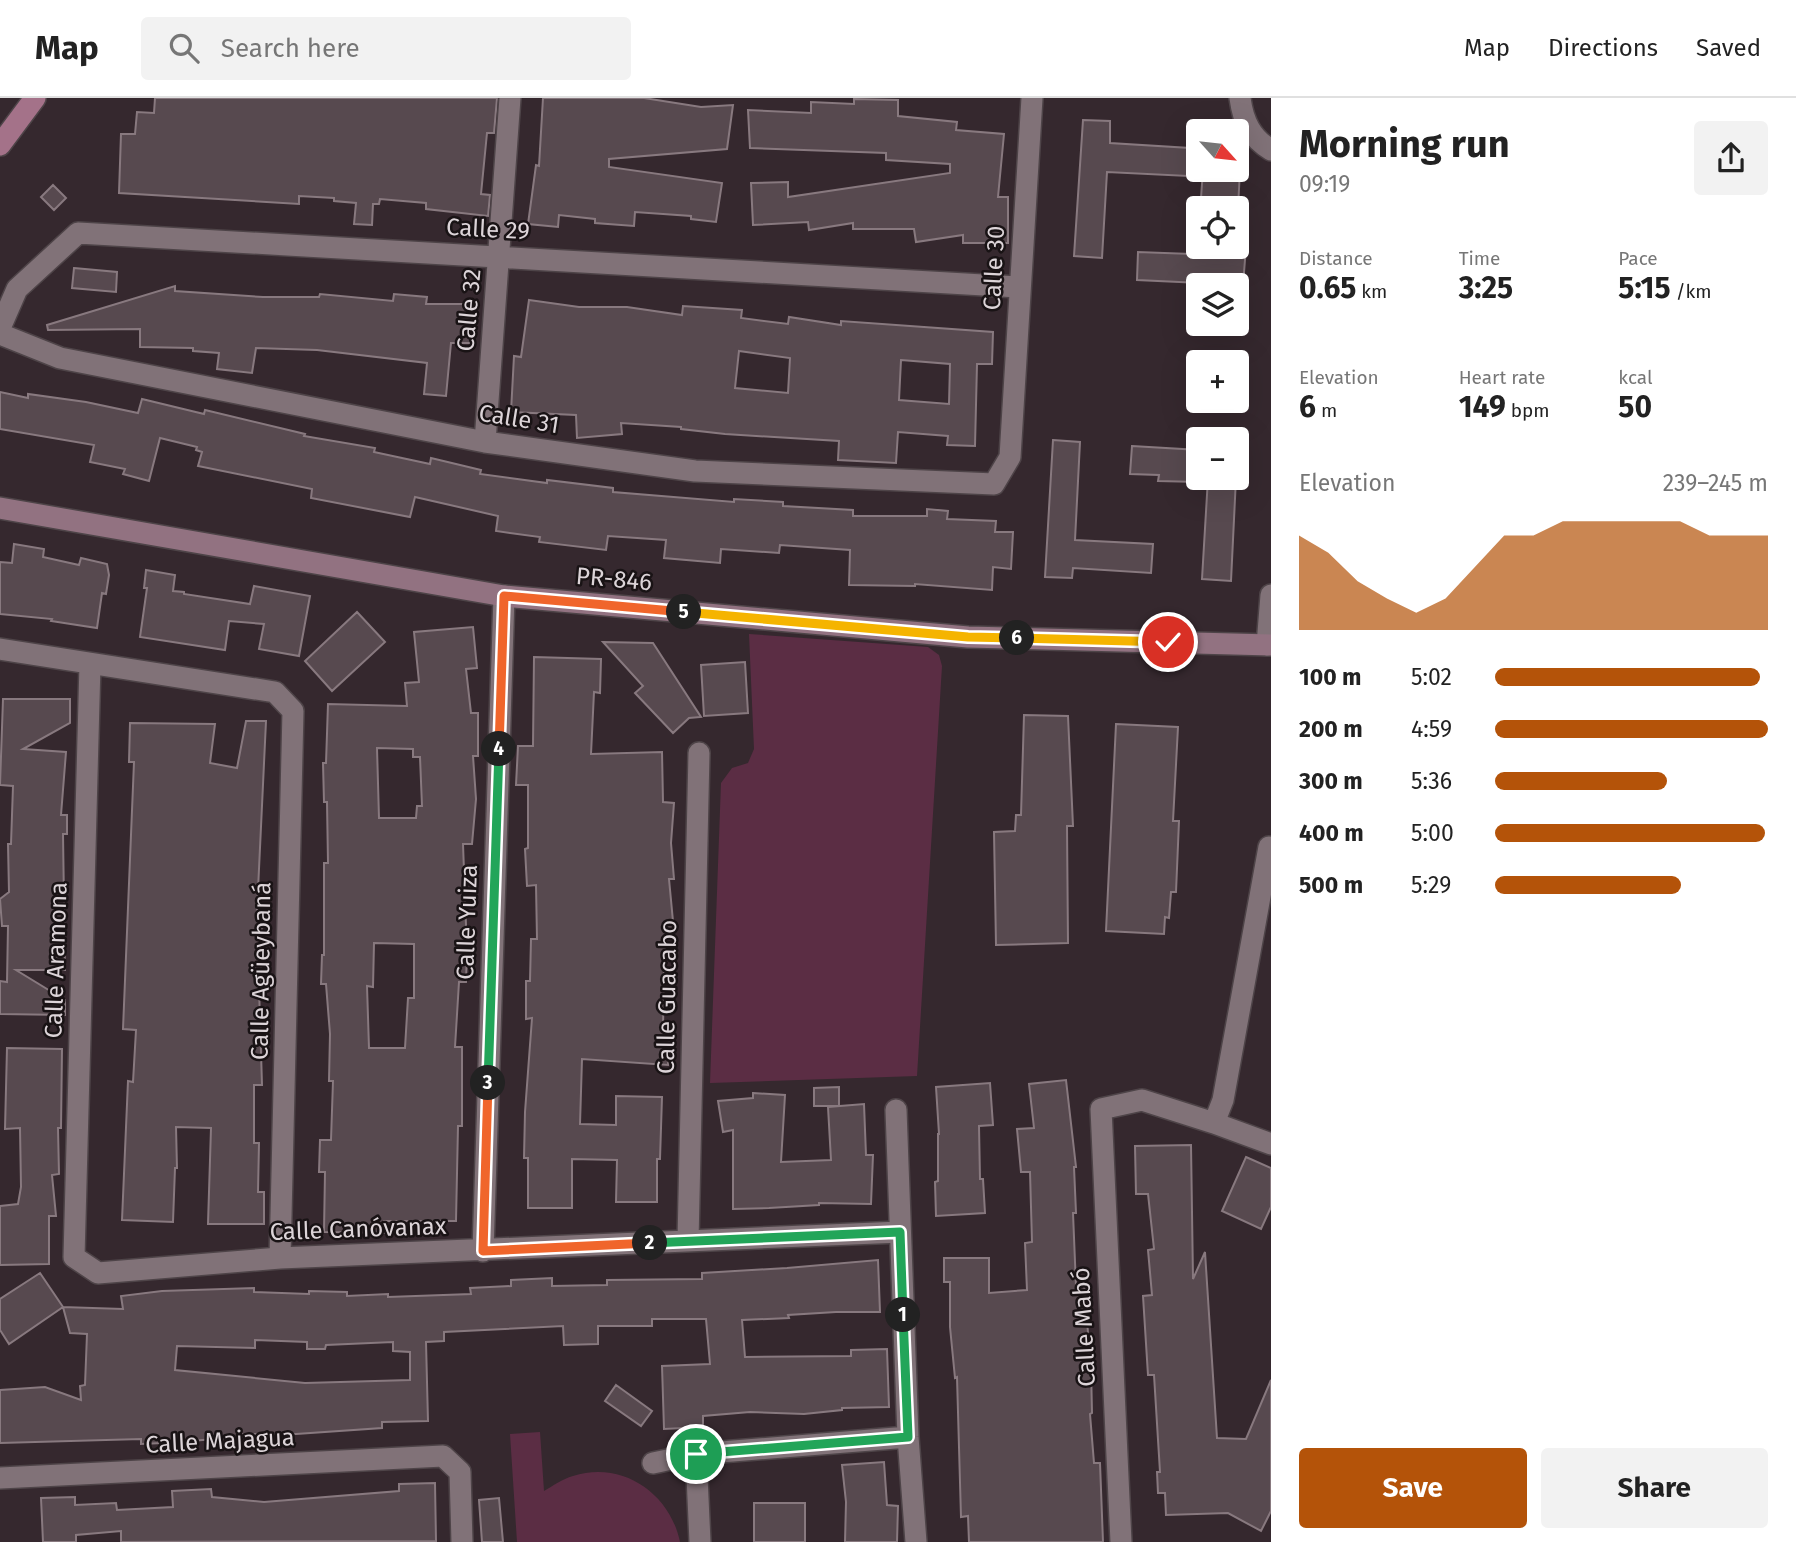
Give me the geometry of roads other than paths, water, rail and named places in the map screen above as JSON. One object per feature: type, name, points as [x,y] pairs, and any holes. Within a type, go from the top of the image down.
[{"type":"main road","points":[[0,145],[35,98]]},
{"type":"street","name":"Calle 32","points":[[485,442],[510,98]]},
{"type":"street","name":"Calle 30","points":[[1011,442],[1032,98]]},
{"type":"street","points":[[1240,98],[1249,131],[1271,150]]},
{"type":"street","name":"Calle 29","points":[[0,328],[17,289],[78,233],[1019,287]]},
{"type":"street","name":"Calle 31","points":[[0,334],[60,358],[485,442],[695,471],[993,484],[1010,457],[1011,442]]},
{"type":"street","name":"PR-846","points":[[0,508],[504,596],[968,637],[1269,645]]},
{"type":"street","points":[[1269,645],[1271,595]]},
{"type":"street","name":"Calle Yuiza","points":[[483,1251],[504,596]]},
{"type":"street","points":[[0,649],[90,664]]},
{"type":"street","name":"Calle Agüeybaná","points":[[90,664],[275,692],[293,711],[280,1258]]},
{"type":"street","name":"Calle Aramona","points":[[74,1257],[90,664]]},
{"type":"street","name":"Calle Guacabo","points":[[688,1241],[699,753]]},
{"type":"street","points":[[1270,847],[1223,1100],[1214,1123],[1271,1144]]},
{"type":"street","name":"Calle Mabó","points":[[1121,1542],[1101,1109],[1142,1100],[1214,1123]]},
{"type":"street","points":[[896,1110],[908,1437],[916,1542]]},
{"type":"street","name":"Calle Canóvanax","points":[[74,1257],[98,1273],[280,1258],[900,1232]]},
{"type":"street","points":[[653,1463],[696,1454],[908,1437]]},
{"type":"street","points":[[696,1454],[700,1542]]},
{"type":"street","name":"Calle Majagua","points":[[0,1478],[443,1456],[460,1472],[462,1542]]}]
